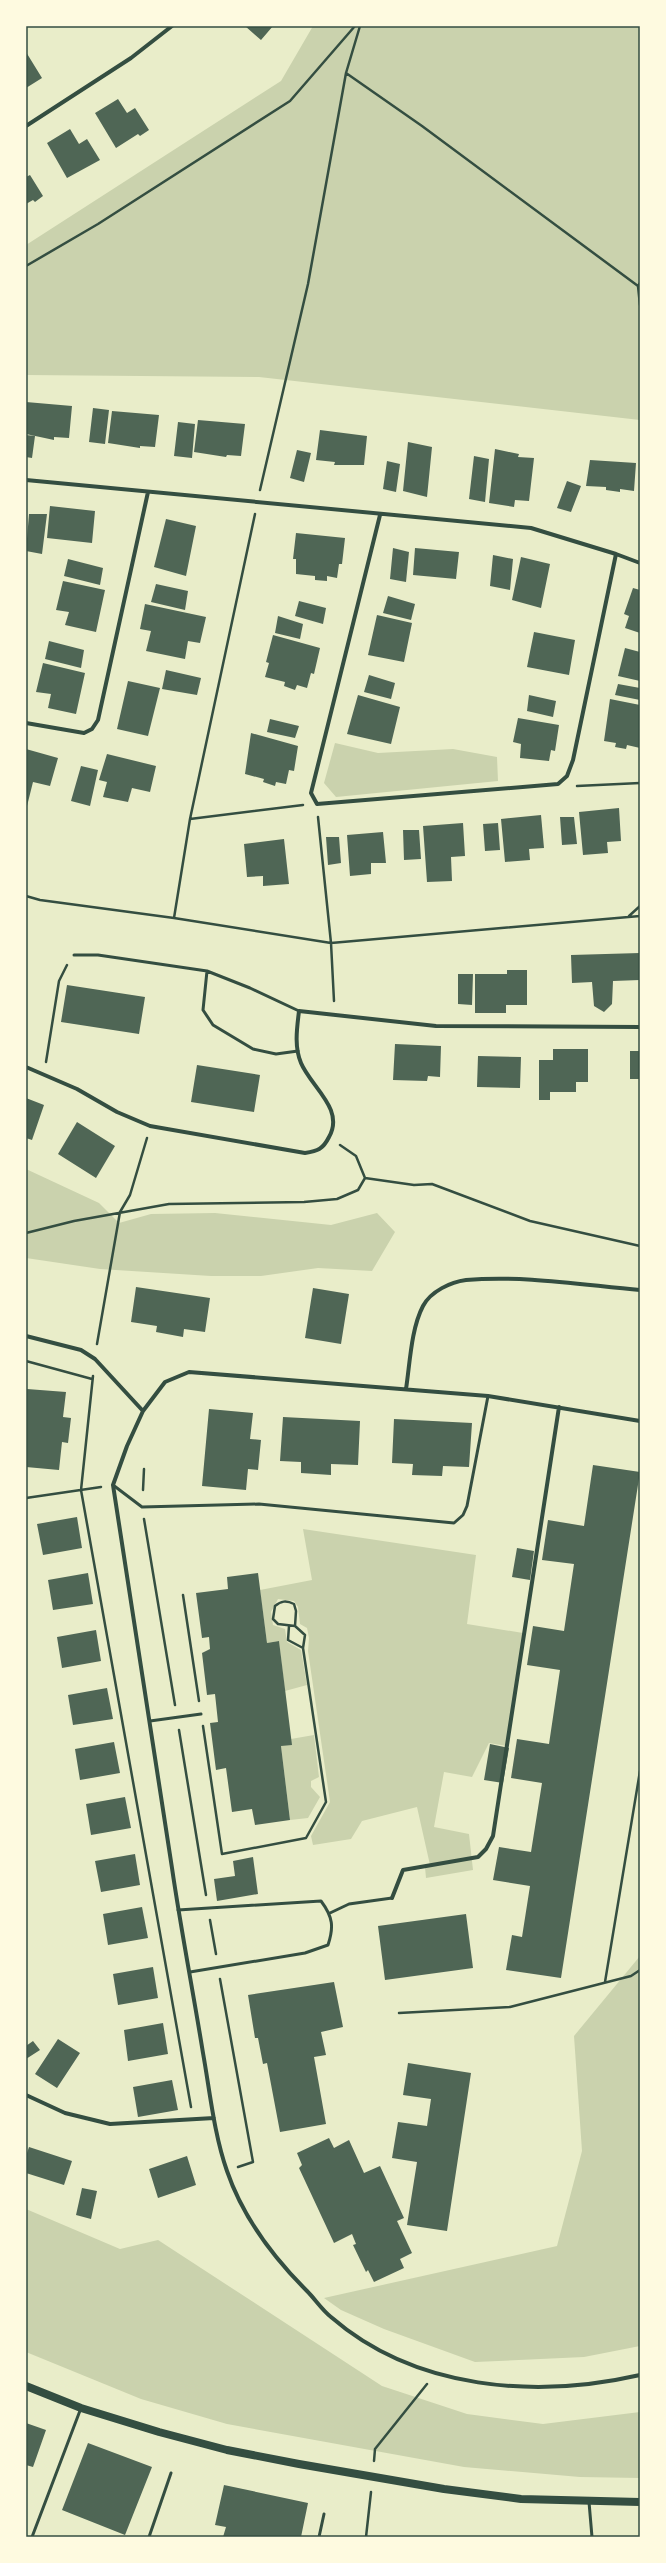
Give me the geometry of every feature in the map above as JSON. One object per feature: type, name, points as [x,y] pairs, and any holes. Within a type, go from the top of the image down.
[{"type":"main road","points":[[26,2386],[81,2408],[159,2432],[227,2450],[299,2464],[444,2489],[521,2499],[589,2502],[640,2502]]},
{"type":"street","points":[[26,126],[132,58],[172,26]]},
{"type":"street","points":[[26,480],[380,515],[531,528],[616,554],[640,563]]},
{"type":"street","points":[[26,723],[84,733],[92,729],[98,720],[148,492]]},
{"type":"street","points":[[380,515],[311,793],[317,804],[558,784],[567,776],[573,760],[616,554]]},
{"type":"street","points":[[26,1067],[44,1074],[117,1112],[150,1126],[305,1153],[319,1150],[328,1140],[333,1130],[330,1107],[302,1064],[298,1051],[296,1033],[299,1011],[436,1026],[640,1027]]},
{"type":"street","points":[[406,1389],[418,1319],[427,1300],[434,1292],[447,1286],[465,1280],[516,1280],[640,1290]]},
{"type":"street","points":[[26,1336],[81,1350],[95,1359],[143,1411]]},
{"type":"street","points":[[640,1421],[488,1396],[189,1372],[165,1382],[143,1411],[127,1446],[113,1486],[178,1910],[190,1972],[214,2118],[227,2170],[248,2219],[278,2261],[320,2303],[329,2316],[374,2348],[404,2362],[491,2386],[568,2387],[640,2374]]},
{"type":"street","points":[[392,1898],[403,1870],[478,1857],[486,1849],[493,1836],[558,1408]]},
{"type":"street","points":[[26,2095],[65,2113],[110,2124],[214,2118]]},
{"type":"lane","points":[[74,955],[105,956],[207,971],[250,988],[299,1011]]},
{"type":"lane","points":[[207,971],[203,1010],[213,1025],[253,1049],[276,1054],[298,1051]]},
{"type":"lane","points":[[113,1486],[142,1507],[259,1504],[454,1523],[463,1515],[467,1506],[488,1396]]},
{"type":"lane","points":[[150,1721],[201,1714]]},
{"type":"lane","points":[[330,1913],[349,1904],[392,1898]]},
{"type":"lane","points":[[178,1910],[321,1901],[330,1913],[333,1929],[328,1945],[305,1953],[190,1972]]},
{"type":"lane","points":[[32,2537],[81,2408]]},
{"type":"lane","points":[[149,2537],[171,2473]]},
{"type":"lane","points":[[589,2502],[592,2537]]},
{"type":"lane","points":[[319,2537],[324,2514]]},
{"type":"path","points":[[26,266],[98,224],[290,101],[355,26]]},
{"type":"path","points":[[174,918],[190,819],[257,502],[308,284],[346,73],[360,26]]},
{"type":"path","points":[[346,73],[422,126],[638,286]]},
{"type":"path","points":[[640,283],[638,286],[640,305]]},
{"type":"path","points":[[558,784],[573,786],[640,783]]},
{"type":"path","points":[[190,819],[317,804],[331,942],[334,1015]]},
{"type":"path","points":[[26,896],[40,900],[174,918],[331,942],[640,916]]},
{"type":"path","points":[[628,917],[640,906]]},
{"type":"path","points":[[44,1074],[59,981],[74,955]]},
{"type":"path","points":[[150,1126],[130,1195],[120,1212],[92,1379],[81,1490],[193,2120]]},
{"type":"path","points":[[328,1140],[341,1145],[356,1156],[365,1178]]},
{"type":"path","points":[[26,1232],[120,1212],[169,1204],[304,1202],[337,1199],[358,1190],[365,1178]]},
{"type":"path","points":[[365,1178],[414,1185],[432,1184],[530,1221],[640,1246]]},
{"type":"path","points":[[26,1361],[92,1379]]},
{"type":"path","points":[[144,1469],[142,1507],[218,1968],[253,2162],[227,2170]]},
{"type":"path","points":[[26,1498],[113,1486]]},
{"type":"path","points":[[183,1595],[222,1854],[306,1838],[326,1802],[303,1648],[305,1635],[295,1626],[278,1624],[273,1619],[275,1606],[280,1602],[288,1601],[294,1604],[296,1611],[295,1626]]},
{"type":"path","points":[[289,1626],[286,1634],[288,1640],[303,1648]]},
{"type":"path","points":[[605,1982],[640,1771]]},
{"type":"path","points":[[400,2013],[510,2007],[631,1976],[640,1970]]},
{"type":"path","points":[[375,2449],[436,2372]]},
{"type":"path","points":[[366,2460],[382,2462]]},
{"type":"path","points":[[366,2537],[368,2530]]},
{"type":"green space","points":[[313,26],[640,26],[640,420],[259,377],[26,375],[26,245],[281,81]]},
{"type":"green space","points":[[335,743],[378,753],[453,749],[497,757],[498,781],[336,797],[324,783]]},
{"type":"green space","points":[[26,1169],[99,1203],[119,1223],[151,1214],[215,1213],[331,1225],[377,1213],[395,1232],[372,1271],[318,1268],[261,1276],[211,1276],[100,1269],[26,1258]]},
{"type":"green space","points":[[303,1529],[476,1555],[467,1624],[523,1633],[507,1746],[489,1743],[472,1777],[444,1772],[434,1827],[469,1834],[473,1870],[426,1878],[425,1867],[430,1865],[417,1807],[362,1821],[351,1839],[313,1845],[311,1836],[330,1802],[308,1651],[309,1638],[307,1628],[300,1624],[298,1607],[294,1601],[278,1599],[271,1612],[273,1625],[285,1629],[287,1642],[301,1650],[307,1685],[285,1691],[279,1641],[267,1643],[260,1590],[312,1580]]},
{"type":"green space","points":[[314,1735],[319,1777],[311,1781],[311,1787],[320,1797],[308,1818],[290,1820],[281,1746],[291,1739]]},
{"type":"green space","points":[[640,1956],[640,2346],[584,2357],[475,2362],[384,2329],[341,2310],[324,2298],[557,2246],[582,2151],[574,2036]]},
{"type":"green space","points":[[26,2209],[120,2249],[158,2240],[382,2386],[467,2414],[543,2424],[640,2412],[640,2478],[580,2477],[464,2467],[227,2424],[141,2399],[26,2352]]},
{"type":"building","points":[[245,26],[273,26],[261,40]]},
{"type":"building","points":[[26,52],[42,78],[26,88]]},
{"type":"building","points":[[118,99],[127,113],[135,108],[149,130],[140,136],[138,134],[116,148],[95,113]]},
{"type":"building","points":[[70,129],[79,144],[87,139],[100,160],[67,178],[47,143]]},
{"type":"building","points":[[30,175],[43,196],[35,202],[33,200],[26,204],[26,177]]},
{"type":"building","points":[[26,402],[72,406],[69,438],[54,437],[54,440],[26,434]]},
{"type":"building","points":[[93,408],[109,410],[105,444],[89,442]]},
{"type":"building","points":[[112,411],[159,415],[155,447],[140,446],[140,448],[108,443]]},
{"type":"building","points":[[198,420],[245,424],[241,456],[227,455],[226,457],[194,452]]},
{"type":"building","points":[[178,422],[195,424],[192,458],[174,456]]},
{"type":"building","points":[[320,430],[367,436],[364,465],[334,465],[335,462],[316,460]]},
{"type":"building","points":[[26,435],[35,436],[32,458],[26,457]]},
{"type":"building","points":[[408,442],[432,447],[427,497],[403,491]]},
{"type":"building","points":[[495,449],[519,454],[518,457],[534,458],[529,501],[515,500],[514,507],[489,503]]},
{"type":"building","points":[[297,450],[311,453],[304,482],[290,478]]},
{"type":"building","points":[[474,456],[489,459],[485,502],[469,499]]},
{"type":"building","points":[[590,460],[636,463],[634,491],[620,489],[620,492],[606,490],[606,487],[586,486]]},
{"type":"building","points":[[387,461],[400,464],[396,492],[383,489]]},
{"type":"building","points":[[567,481],[581,486],[571,512],[557,508]]},
{"type":"building","points":[[50,506],[95,511],[92,543],[47,538]]},
{"type":"building","points":[[29,514],[47,514],[42,554],[26,551]]},
{"type":"building","points":[[166,519],[196,526],[186,576],[154,567]]},
{"type":"building","points":[[296,533],[345,538],[342,564],[339,564],[337,578],[327,576],[327,581],[315,580],[315,576],[296,574],[296,559],[293,559]]},
{"type":"building","points":[[393,548],[409,552],[406,582],[390,579]]},
{"type":"building","points":[[415,548],[459,552],[456,579],[413,575]]},
{"type":"building","points":[[493,555],[513,559],[510,590],[490,586]]},
{"type":"building","points":[[521,557],[550,564],[541,608],[512,600]]},
{"type":"building","points":[[68,559],[103,568],[100,585],[64,576]]},
{"type":"building","points":[[63,581],[105,590],[96,632],[65,625],[69,612],[56,610]]},
{"type":"building","points":[[156,584],[188,591],[185,610],[151,602]]},
{"type":"building","points":[[633,588],[640,590],[640,633],[625,628],[629,616],[624,614]]},
{"type":"building","points":[[388,596],[415,604],[411,620],[383,613]]},
{"type":"building","points":[[299,601],[326,608],[323,624],[295,616]]},
{"type":"building","points":[[145,604],[206,617],[200,643],[188,641],[185,659],[146,651],[151,631],[140,629]]},
{"type":"building","points":[[377,615],[412,623],[404,662],[368,655]]},
{"type":"building","points":[[278,616],[303,624],[300,639],[275,633]]},
{"type":"building","points":[[534,632],[575,640],[569,675],[527,667]]},
{"type":"building","points":[[273,635],[320,648],[314,674],[311,673],[307,688],[297,685],[295,690],[284,686],[285,682],[265,677],[269,663],[266,662]]},
{"type":"building","points":[[49,641],[84,650],[81,668],[45,659]]},
{"type":"building","points":[[625,648],[640,652],[640,681],[618,676]]},
{"type":"building","points":[[43,663],[85,673],[76,714],[48,708],[51,694],[36,692]]},
{"type":"building","points":[[166,670],[201,678],[197,695],[162,689]]},
{"type":"building","points":[[369,675],[395,683],[391,699],[364,692]]},
{"type":"building","points":[[128,681],[160,688],[148,736],[117,729]]},
{"type":"building","points":[[618,684],[640,688],[640,700],[615,695]]},
{"type":"building","points":[[358,695],[400,707],[391,744],[347,734]]},
{"type":"building","points":[[529,695],[556,701],[553,717],[527,711]]},
{"type":"building","points":[[610,699],[640,705],[640,748],[627,745],[626,749],[615,747],[616,743],[604,741]]},
{"type":"building","points":[[518,718],[559,725],[555,751],[551,750],[549,761],[520,758],[521,744],[513,742]]},
{"type":"building","points":[[270,719],[299,726],[295,738],[267,732]]},
{"type":"building","points":[[251,733],[298,746],[294,771],[289,770],[286,784],[276,782],[275,786],[263,782],[264,779],[245,774]]},
{"type":"building","points":[[26,749],[58,758],[50,786],[33,782],[27,806]]},
{"type":"building","points":[[107,754],[156,766],[150,792],[132,788],[128,802],[103,797],[107,782],[99,780]]},
{"type":"building","points":[[81,766],[98,770],[90,806],[71,801]]},
{"type":"building","points":[[619,808],[621,841],[607,842],[608,853],[583,855],[579,812]]},
{"type":"building","points":[[541,815],[544,848],[529,849],[530,860],[505,862],[501,819]]},
{"type":"building","points":[[560,817],[574,817],[577,844],[562,845]]},
{"type":"building","points":[[463,823],[465,856],[451,857],[452,881],[427,882],[423,826]]},
{"type":"building","points":[[498,823],[500,850],[485,851],[483,824]]},
{"type":"building","points":[[403,830],[419,830],[421,859],[404,860]]},
{"type":"building","points":[[383,832],[386,863],[371,863],[371,874],[350,876],[347,835]]},
{"type":"building","points":[[326,837],[339,837],[341,863],[328,865]]},
{"type":"building","points":[[284,839],[289,884],[263,886],[263,876],[247,877],[244,844]]},
{"type":"building","points":[[640,953],[640,980],[613,981],[612,1004],[604,1012],[594,1006],[592,982],[572,983],[571,955]]},
{"type":"building","points":[[507,970],[527,970],[527,1005],[506,1005],[506,1013],[475,1013],[475,974],[507,974]]},
{"type":"building","points":[[458,974],[473,974],[472,1005],[458,1004]]},
{"type":"building","points":[[67,985],[145,997],[139,1034],[61,1022]]},
{"type":"building","points":[[395,1044],[441,1046],[440,1077],[428,1076],[427,1081],[393,1080]]},
{"type":"building","points":[[553,1049],[588,1049],[588,1082],[576,1082],[576,1092],[550,1092],[550,1100],[539,1100],[539,1060],[553,1060]]},
{"type":"building","points":[[630,1051],[640,1051],[640,1079],[630,1079]]},
{"type":"building","points":[[478,1056],[521,1057],[520,1088],[477,1087]]},
{"type":"building","points":[[197,1065],[260,1075],[254,1112],[191,1102]]},
{"type":"building","points":[[26,1098],[44,1105],[32,1140],[26,1138]]},
{"type":"building","points":[[77,1122],[115,1146],[96,1178],[58,1154]]},
{"type":"building","points":[[136,1287],[210,1298],[205,1332],[184,1329],[183,1337],[156,1332],[157,1326],[131,1322]]},
{"type":"building","points":[[313,1288],[349,1294],[341,1344],[305,1338]]},
{"type":"building","points":[[27,1389],[66,1392],[63,1417],[71,1418],[68,1443],[62,1442],[59,1470],[26,1467]]},
{"type":"building","points":[[209,1409],[253,1413],[250,1439],[261,1440],[258,1470],[248,1469],[246,1490],[202,1486]]},
{"type":"building","points":[[283,1417],[360,1421],[358,1465],[331,1464],[331,1475],[301,1473],[301,1462],[280,1461]]},
{"type":"building","points":[[394,1419],[472,1423],[469,1467],[443,1466],[442,1476],[412,1475],[413,1464],[392,1463]]},
{"type":"building","points":[[593,1465],[640,1472],[561,1978],[506,1970],[512,1935],[522,1937],[530,1886],[493,1880],[499,1847],[531,1852],[542,1783],[511,1778],[517,1739],[549,1744],[560,1670],[527,1665],[533,1626],[564,1631],[574,1564],[542,1560],[548,1520],[584,1526]]},
{"type":"building","points":[[77,1517],[82,1548],[43,1555],[37,1524]]},
{"type":"building","points":[[517,1548],[534,1551],[530,1580],[512,1577]]},
{"type":"building","points":[[88,1573],[93,1604],[53,1610],[48,1580]]},
{"type":"building","points":[[258,1573],[267,1643],[279,1641],[292,1745],[281,1746],[290,1820],[255,1825],[252,1809],[232,1812],[226,1768],[216,1770],[210,1723],[218,1722],[215,1694],[207,1695],[202,1653],[210,1649],[209,1637],[202,1638],[196,1593],[228,1589],[227,1577]]},
{"type":"building","points":[[96,1630],[101,1661],[62,1668],[57,1637]]},
{"type":"building","points":[[107,1688],[113,1719],[73,1725],[68,1695]]},
{"type":"building","points":[[114,1742],[120,1773],[80,1780],[75,1749]]},
{"type":"building","points":[[490,1744],[509,1748],[503,1783],[484,1780]]},
{"type":"building","points":[[125,1797],[131,1828],[91,1835],[86,1804]]},
{"type":"building","points":[[135,1854],[140,1885],[101,1892],[95,1861]]},
{"type":"building","points":[[253,1857],[258,1894],[217,1901],[214,1879],[235,1876],[233,1861]]},
{"type":"building","points":[[142,1907],[148,1938],[108,1945],[103,1914]]},
{"type":"building","points":[[466,1914],[473,1968],[385,1980],[378,1926]]},
{"type":"building","points":[[153,1967],[158,1998],[118,2005],[113,1974]]},
{"type":"building","points":[[334,1982],[343,2027],[321,2032],[326,2055],[314,2057],[326,2124],[280,2132],[267,2063],[263,2064],[258,2038],[255,2038],[248,1995]]},
{"type":"building","points":[[163,2023],[168,2054],[128,2061],[124,2030]]},
{"type":"building","points":[[58,2039],[80,2053],[57,2088],[35,2074]]},
{"type":"building","points":[[33,2041],[40,2050],[26,2059],[26,2046]]},
{"type":"building","points":[[408,2063],[471,2073],[447,2231],[407,2225],[417,2162],[392,2158],[398,2122],[427,2126],[431,2099],[403,2095]]},
{"type":"building","points":[[172,2080],[178,2110],[138,2117],[133,2087]]},
{"type":"building","points":[[329,2138],[334,2148],[349,2140],[364,2173],[380,2166],[404,2218],[397,2221],[412,2253],[400,2259],[404,2268],[374,2282],[368,2270],[366,2272],[353,2245],[356,2244],[352,2234],[334,2243],[299,2168],[302,2165],[297,2153]]},
{"type":"building","points":[[29,2147],[72,2161],[64,2185],[26,2173],[26,2156]]},
{"type":"building","points":[[187,2156],[196,2185],[158,2198],[149,2169]]},
{"type":"building","points":[[82,2188],[97,2191],[91,2219],[76,2215]]},
{"type":"building","points":[[26,2423],[46,2430],[33,2467],[26,2465]]},
{"type":"building","points":[[88,2443],[152,2467],[125,2535],[62,2510]]},
{"type":"building","points":[[224,2485],[308,2503],[301,2537],[223,2537],[226,2527],[215,2525]]}]
